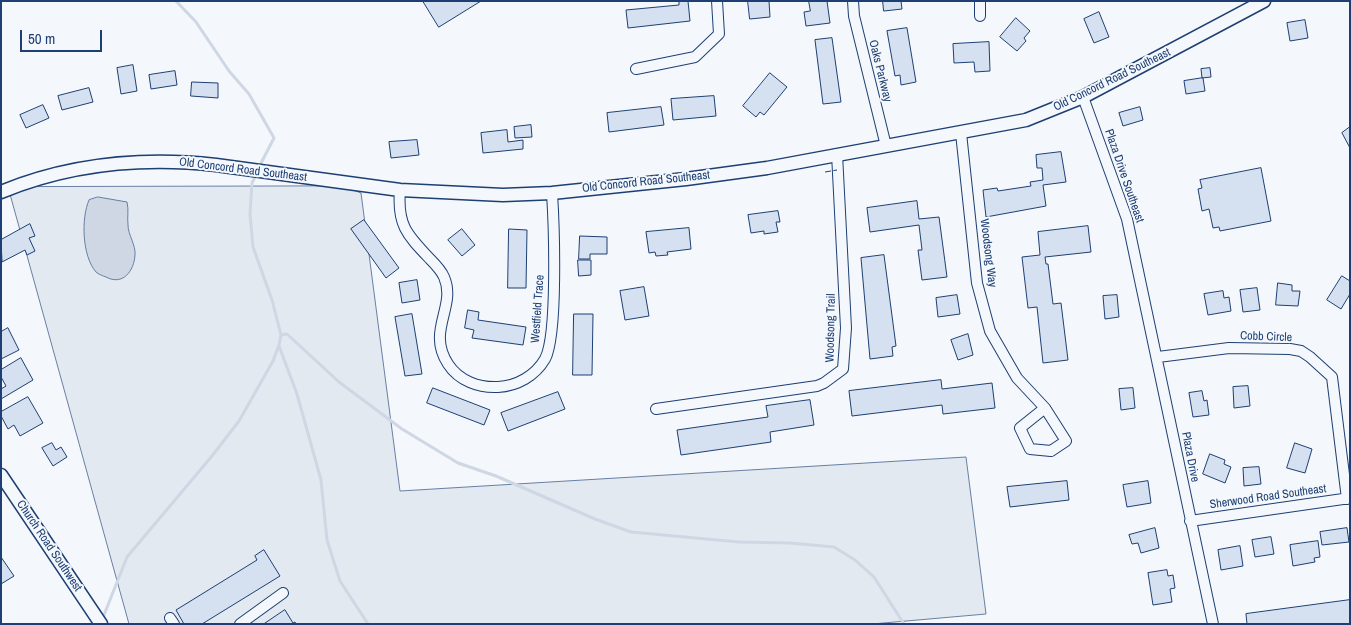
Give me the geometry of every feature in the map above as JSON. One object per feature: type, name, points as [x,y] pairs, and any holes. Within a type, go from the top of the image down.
[{"type":"street","points":[[636,69],[695,57],[719,34],[717,1]]},
{"type":"street","name":"Oaks Parkway","points":[[853,1],[854,16],[886,146]]},
{"type":"street","points":[[980,1],[980,16]]},
{"type":"street","name":"Old Concord Road Southeast","points":[[1,192],[58,174],[125,162],[182,161],[400,190],[484,195],[552,193],[686,179],[961,133],[1026,120],[1083,97],[1264,1]]},
{"type":"street","name":"Plaza Drive Southeast","points":[[1083,97],[1127,219],[1142,295]]},
{"type":"street","name":"Woodsong Way","points":[[961,133],[977,283],[990,331],[1018,378],[1045,408],[1066,441],[1051,451],[1030,449],[1020,428],[1045,408]]},
{"type":"street","name":"Woodsong Trail","points":[[656,409],[817,386],[824,384],[843,369],[846,328],[837,154]]},
{"type":"street","name":"Westfield Trace","points":[[400,190],[400,218],[405,231],[444,275],[448,291],[447,305],[442,317],[440,333],[442,349],[448,364],[459,376],[474,384],[490,387],[506,386],[528,376],[545,358],[550,343],[554,261],[552,193]]},
{"type":"street","name":"Plaza Drive","points":[[1142,295],[1158,356],[1190,521],[1213,624]]},
{"type":"street","name":"Cobb Circle","points":[[1158,356],[1228,348],[1290,349],[1301,351],[1310,357],[1332,376],[1348,498]]},
{"type":"street","name":"Church Road Southwest","points":[[1,474],[98,620]]},
{"type":"street","name":"Sherwood Road Southeast","points":[[1190,521],[1348,498]]},
{"type":"street","points":[[243,623],[283,593]]},
{"type":"shaded area","points":[[343,186],[361,193],[400,491],[966,457],[986,614],[872,624],[129,624],[8,187]]},
{"type":"shaded area","points":[[98,197],[127,202],[128,229],[135,255],[130,271],[118,280],[96,272],[88,257],[84,237],[86,208],[89,200]]},
{"type":"building","points":[[423,1],[481,1],[439,27]]},
{"type":"building","points":[[688,1],[690,21],[628,28],[626,10],[679,5],[679,2]]},
{"type":"building","points":[[748,1],[769,1],[770,17],[750,19]]},
{"type":"building","points":[[809,1],[827,1],[830,23],[806,26],[804,12],[810,11]]},
{"type":"building","points":[[883,1],[901,1],[902,9],[884,11]]},
{"type":"building","points":[[1099,12],[1109,37],[1094,43],[1084,19]]},
{"type":"building","points":[[1016,18],[1030,31],[1024,38],[1026,41],[1017,51],[1000,37]]},
{"type":"building","points":[[1305,20],[1308,38],[1290,41],[1287,23]]},
{"type":"building","points":[[907,28],[916,82],[901,85],[900,75],[895,76],[887,31]]},
{"type":"building","points":[[832,38],[841,102],[823,104],[815,40]]},
{"type":"building","points":[[989,42],[990,71],[975,72],[974,62],[954,63],[953,44]]},
{"type":"building","points":[[133,65],[137,91],[121,94],[117,68]]},
{"type":"building","points":[[1210,68],[1211,77],[1202,78],[1201,69]]},
{"type":"building","points":[[175,71],[177,85],[151,89],[149,75]]},
{"type":"building","points":[[770,73],[787,87],[764,115],[760,112],[756,117],[743,106]]},
{"type":"building","points":[[1203,78],[1205,91],[1186,94],[1184,81]]},
{"type":"building","points":[[192,82],[218,83],[218,98],[191,96]]},
{"type":"building","points":[[89,88],[93,102],[62,110],[58,96]]},
{"type":"building","points":[[714,96],[716,116],[673,120],[671,99]]},
{"type":"building","points":[[43,105],[49,118],[26,128],[20,115]]},
{"type":"building","points":[[661,107],[664,125],[609,132],[607,113]]},
{"type":"building","points":[[1140,107],[1143,120],[1123,126],[1119,113]]},
{"type":"building","points":[[531,125],[532,137],[515,138],[514,127]]},
{"type":"building","points":[[1350,127],[1350,148],[1342,133]]},
{"type":"building","points":[[507,130],[508,142],[523,140],[523,149],[483,153],[481,133]]},
{"type":"building","points":[[417,140],[419,155],[391,158],[389,142]]},
{"type":"building","points":[[1061,152],[1066,182],[1043,185],[1046,206],[986,217],[983,190],[997,188],[998,191],[1031,186],[1030,182],[1043,180],[1042,168],[1037,168],[1036,155]]},
{"type":"building","points":[[1261,168],[1271,221],[1220,231],[1219,227],[1213,228],[1209,209],[1202,211],[1198,189],[1202,188],[1200,180]]},
{"type":"building","points":[[917,201],[919,219],[939,217],[947,277],[922,280],[918,250],[922,250],[919,225],[870,232],[867,208]]},
{"type":"building","points":[[778,211],[780,222],[776,222],[778,232],[764,234],[764,231],[751,233],[748,215]]},
{"type":"building","points":[[364,220],[399,268],[386,278],[351,229]]},
{"type":"building","points":[[30,224],[35,236],[29,238],[35,251],[27,255],[25,250],[2,262],[1,240]]},
{"type":"building","points":[[1088,226],[1091,252],[1045,257],[1046,264],[1048,264],[1053,304],[1061,303],[1068,360],[1043,363],[1037,307],[1028,308],[1022,257],[1040,255],[1038,232]]},
{"type":"building","points":[[689,228],[691,249],[667,252],[668,255],[656,256],[655,252],[649,253],[646,232]]},
{"type":"building","points":[[462,229],[475,245],[462,256],[448,240]]},
{"type":"building","points":[[509,229],[527,230],[526,288],[508,288]]},
{"type":"building","points":[[580,236],[607,237],[607,254],[590,254],[590,259],[579,259]]},
{"type":"building","points":[[884,255],[896,346],[892,347],[893,356],[870,359],[861,258]]},
{"type":"building","points":[[578,260],[591,260],[591,275],[579,276]]},
{"type":"building","points":[[1342,276],[1350,281],[1350,294],[1341,309],[1327,300]]},
{"type":"building","points":[[417,280],[420,300],[402,303],[399,283]]},
{"type":"building","points":[[1278,283],[1292,285],[1292,291],[1300,291],[1298,306],[1276,305]]},
{"type":"building","points":[[644,287],[649,316],[625,320],[620,291]]},
{"type":"building","points":[[1257,288],[1260,310],[1243,312],[1240,290]]},
{"type":"building","points":[[1223,291],[1224,298],[1229,297],[1231,311],[1208,315],[1204,294]]},
{"type":"building","points":[[957,295],[960,314],[938,317],[936,298]]},
{"type":"building","points":[[1117,295],[1119,317],[1105,319],[1103,296]]},
{"type":"building","points":[[468,310],[479,312],[478,320],[526,327],[523,345],[472,338],[474,330],[465,328]]},
{"type":"building","points":[[412,314],[422,374],[405,376],[395,317]]},
{"type":"building","points":[[574,314],[593,314],[592,375],[573,375]]},
{"type":"building","points":[[8,328],[19,350],[1,359],[1,332]]},
{"type":"building","points":[[968,334],[973,355],[958,360],[951,340]]},
{"type":"building","points":[[21,358],[33,380],[1,399],[1,389],[6,386],[1,377],[1,370]]},
{"type":"building","points":[[941,380],[942,389],[992,383],[995,408],[943,414],[942,405],[852,416],[849,391]]},
{"type":"building","points":[[1248,386],[1250,406],[1234,408],[1233,387]]},
{"type":"building","points":[[433,388],[490,410],[484,425],[427,403]]},
{"type":"building","points":[[1133,388],[1135,408],[1121,410],[1119,389]]},
{"type":"building","points":[[1202,391],[1204,401],[1207,400],[1209,415],[1193,417],[1189,393]]},
{"type":"building","points":[[558,392],[565,409],[508,431],[501,413]]},
{"type":"building","points":[[28,397],[43,423],[20,436],[14,425],[8,429],[1,416],[1,412]]},
{"type":"building","points":[[810,400],[814,425],[770,432],[771,442],[681,455],[677,430],[768,417],[766,406]]},
{"type":"building","points":[[52,443],[56,450],[61,447],[67,457],[53,466],[42,448]]},
{"type":"building","points":[[1295,443],[1312,449],[1305,473],[1287,468]]},
{"type":"building","points":[[1210,454],[1225,460],[1224,464],[1231,467],[1225,483],[1203,474]]},
{"type":"building","points":[[1259,467],[1261,484],[1244,486],[1243,468]]},
{"type":"building","points":[[1067,481],[1069,500],[1010,507],[1007,487]]},
{"type":"building","points":[[1148,481],[1151,503],[1127,507],[1123,485]]},
{"type":"building","points":[[1155,528],[1159,548],[1141,553],[1138,543],[1132,544],[1129,535]]},
{"type":"building","points":[[1347,528],[1349,542],[1322,545],[1320,532]]},
{"type":"building","points":[[1271,537],[1274,554],[1255,557],[1252,540]]},
{"type":"building","points":[[1318,541],[1320,557],[1314,558],[1315,562],[1293,566],[1290,545]]},
{"type":"building","points":[[1240,546],[1243,566],[1221,570],[1218,550]]},
{"type":"building","points":[[264,550],[280,576],[202,624],[184,624],[176,610],[257,560],[255,556]]},
{"type":"building","points":[[1,557],[14,576],[1,584]]},
{"type":"building","points":[[1167,570],[1168,576],[1173,575],[1175,588],[1170,589],[1172,602],[1153,605],[1148,573]]},
{"type":"building","points":[[1350,600],[1350,624],[1247,624],[1246,614]]},
{"type":"building","points":[[285,610],[293,623],[295,622],[296,624],[264,624]]},
{"type":"waterway","points":[[176,1],[196,22],[229,71],[249,94],[274,138],[259,167]]},
{"type":"waterway","points":[[104,615],[127,557],[239,421],[273,361],[279,345],[281,335],[272,300],[253,247],[250,214],[252,183],[256,175]]},
{"type":"waterway","points":[[281,335],[287,334],[339,382],[402,429],[458,463],[496,476],[595,519],[631,532],[739,542],[790,543],[834,547],[855,560],[874,577],[904,624]]},
{"type":"waterway","points":[[279,346],[297,394],[321,480],[327,540],[340,581],[368,624]]},
{"type":"fence","points":[[825,172],[837,170]]}]
